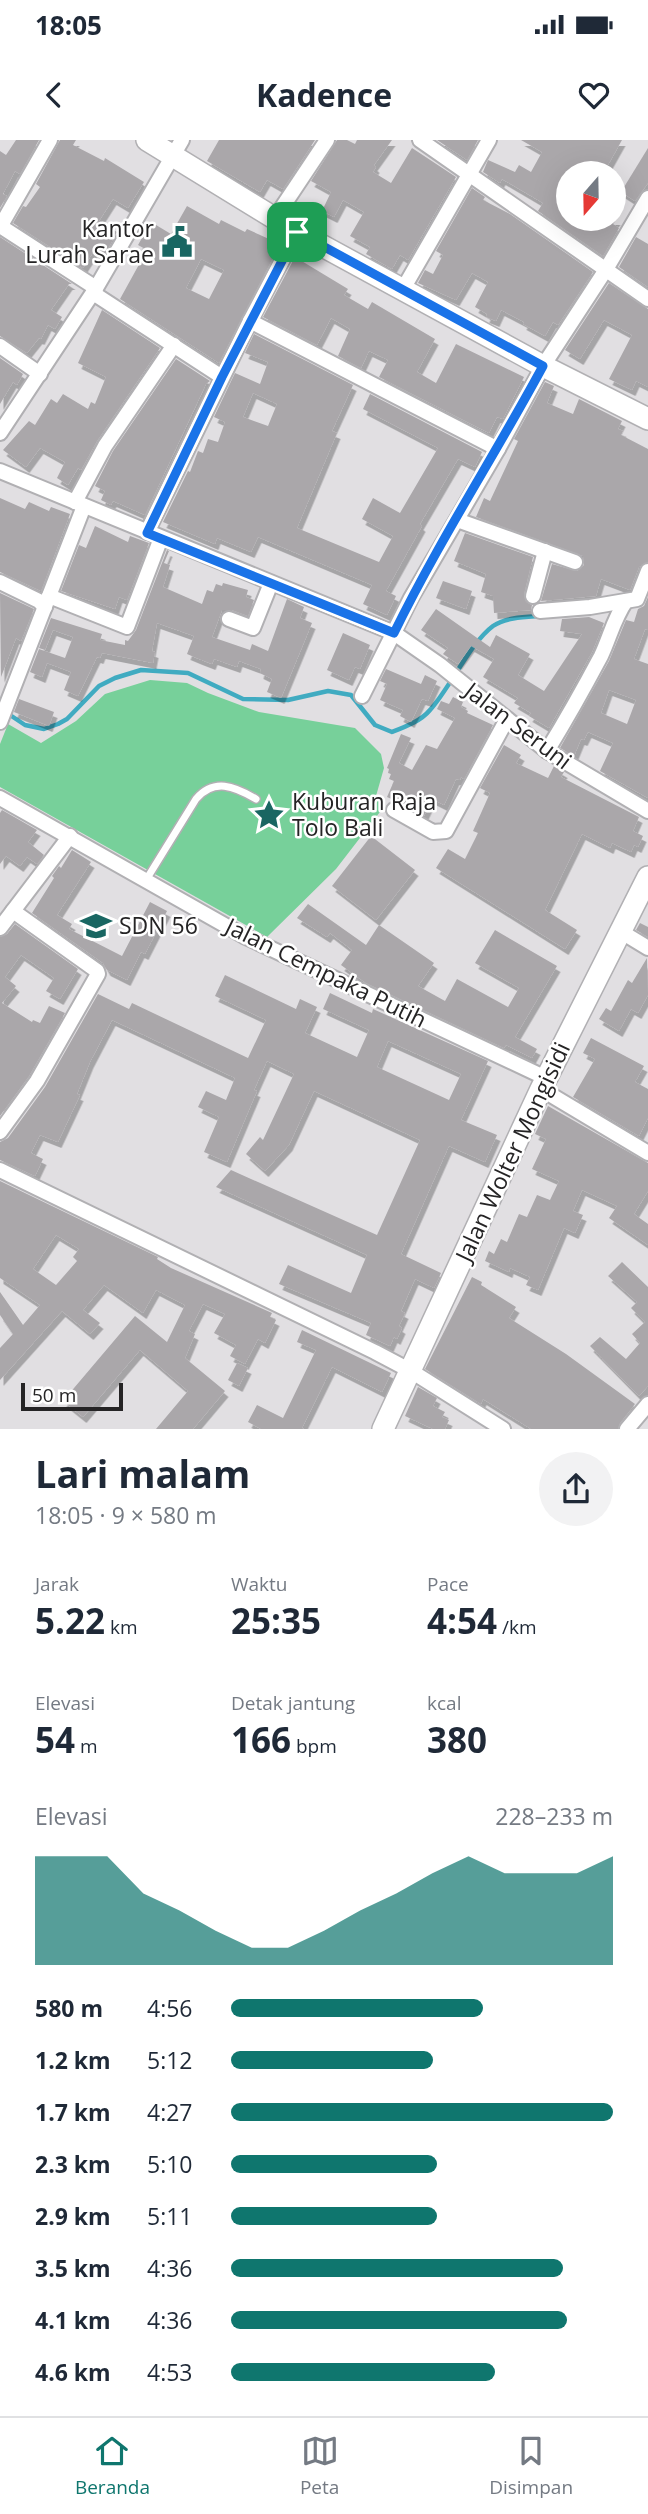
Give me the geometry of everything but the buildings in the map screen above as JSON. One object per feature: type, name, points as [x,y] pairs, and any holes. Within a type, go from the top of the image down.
[{"type":"street","points":[[50,140],[0,226],[222,377]]},
{"type":"street","points":[[147,140],[178,148],[297,232],[543,366],[648,419]]},
{"type":"street","points":[[275,218],[327,140]]},
{"type":"street","points":[[420,140],[648,299]]},
{"type":"street","points":[[402,289],[489,140]]},
{"type":"street","points":[[0,433],[94,290],[178,148]]},
{"type":"street","points":[[362,696],[411,598],[543,366],[605,271],[648,198]]},
{"type":"street","points":[[0,582],[39,601],[47,601],[127,627],[154,535],[222,377],[297,232]]},
{"type":"street","points":[[250,321],[498,449]]},
{"type":"street","points":[[2,715],[47,601],[79,504],[105,446],[174,345]]},
{"type":"street","points":[[0,346],[40,374]]},
{"type":"street","name":"Jalan Seruni","points":[[0,471],[394,633],[439,665],[547,751],[648,811]]},
{"type":"street","points":[[457,520],[575,562]]},
{"type":"street","points":[[533,596],[545,551]]},
{"type":"street","points":[[540,611],[590,607],[637,599],[648,571]]},
{"type":"street","points":[[229,619],[253,628],[271,583]]},
{"type":"street","points":[[547,751],[603,652],[618,612],[626,601]]},
{"type":"street","points":[[394,810],[433,832],[446,831],[507,719]]},
{"type":"street","name":"Jalan Cempaka Putih","points":[[0,798],[244,936],[543,1084],[648,1153]]},
{"type":"street","points":[[0,928],[70,836]]},
{"type":"street","name":"Jalan Wolter Mongisidi","points":[[383,1429],[543,1084],[648,877]]},
{"type":"street","points":[[0,1132],[37,1081],[98,974],[13,911]]},
{"type":"street","points":[[620,930],[648,948]]},
{"type":"street","points":[[2,1177],[374,1352],[411,1371],[503,1429]]},
{"type":"street","points":[[627,1429],[648,1404]]},
{"type":"lane","points":[[146,881],[196,799],[205,789],[214,786],[230,787],[256,799]]},
{"type":"green space","points":[[150,680],[187,683],[259,712],[355,728],[381,754],[384,768],[376,796],[383,808],[336,869],[267,937],[0,787],[0,744],[8,724],[41,743],[76,721],[105,694]]},
{"type":"waterway","points":[[7,713],[25,725],[44,729],[67,719],[99,686],[141,670],[188,673],[243,699],[288,700],[328,691],[351,695],[375,725],[392,732],[426,714],[438,701],[476,643],[493,626],[510,619],[541,616]]},
{"type":"place","name":"Kantor Lurah Sarae","points":[[177,242]]},
{"type":"place","name":"Kuburan Raja Tolo Bali","points":[[269,815]]},
{"type":"place","name":"SDN 56","points":[[96,926]]},
{"type":"route","points":[[297,232],[543,366],[411,598],[394,633],[147,533],[222,377],[297,232]]}]
